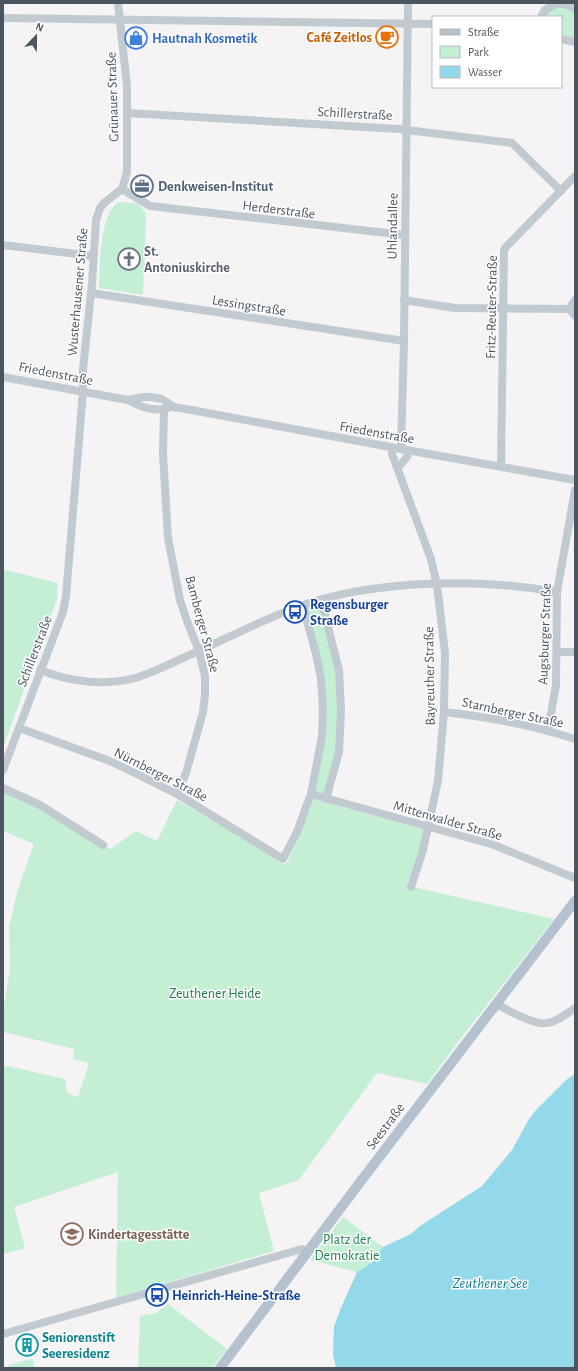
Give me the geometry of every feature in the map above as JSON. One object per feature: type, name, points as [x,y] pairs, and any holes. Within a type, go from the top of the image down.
[{"type":"main road","name":"Seestraße","points":[[220,1368],[575,901]]},
{"type":"street","name":"Grünauer Straße","points":[[118,3],[127,86],[127,172],[122,189]]},
{"type":"street","name":"Uhlandallee","points":[[400,449],[404,342],[408,3]]},
{"type":"street","points":[[542,16],[545,10],[558,3],[568,5],[575,9]]},
{"type":"street","points":[[3,18],[432,24]]},
{"type":"street","points":[[562,39],[575,42]]},
{"type":"street","name":"Schillerstraße","points":[[127,113],[406,130],[512,143],[561,191]]},
{"type":"street","name":"Fritz-Reuter-Straße","points":[[501,466],[505,248],[575,176]]},
{"type":"street","name":"Herderstraße","points":[[122,189],[150,206],[311,226],[405,235]]},
{"type":"street","name":"Wusterhausener Straße","points":[[67,584],[84,366],[94,263],[93,256],[96,220],[100,208],[106,201],[122,189]]},
{"type":"street","points":[[3,245],[93,256]]},
{"type":"street","name":"Lessingstraße","points":[[91,293],[404,342]]},
{"type":"street","points":[[404,300],[455,308],[569,309],[575,316]]},
{"type":"street","points":[[569,309],[575,300]]},
{"type":"street","name":"Friedenstraße","points":[[3,376],[128,400],[152,410],[174,407],[575,480]]},
{"type":"street","name":"Friedenstraße","points":[[128,400],[134,398],[151,397],[162,399],[174,407]]},
{"type":"street","name":"Bamberger Straße","points":[[164,409],[163,454],[168,538],[180,600],[199,651],[205,676],[206,695],[204,710],[194,750],[177,794]]},
{"type":"street","points":[[398,468],[407,457],[400,449]]},
{"type":"street","name":"Bayreuther Straße","points":[[400,449],[392,454],[431,559],[437,585],[445,653],[444,712],[439,778],[424,850],[411,887]]},
{"type":"street","name":"Augsburger Straße","points":[[548,731],[556,685],[557,592],[575,490]]},
{"type":"street","name":"Schillerstraße","points":[[3,770],[63,612],[67,584]]},
{"type":"street","points":[[40,670],[65,678],[92,682],[134,678],[148,674],[303,606],[321,600],[363,591],[396,587],[475,584],[532,588],[557,592]]},
{"type":"street","points":[[321,600],[339,670],[341,710],[339,752],[326,799]]},
{"type":"street","points":[[303,606],[321,678],[323,710],[322,736],[311,794]]},
{"type":"street","points":[[557,652],[575,652]]},
{"type":"street","name":"Starnberger Straße","points":[[444,712],[499,719],[575,739]]},
{"type":"street","name":"Nürnberger Straße","points":[[19,728],[107,760],[137,774],[177,794],[283,859],[297,832],[311,794]]},
{"type":"street","points":[[3,788],[40,805],[103,845]]},
{"type":"street","name":"Mittenwalder Straße","points":[[311,794],[494,845],[575,878]]},
{"type":"street","points":[[497,1004],[516,1014],[545,1024],[552,1022],[575,1008]]},
{"type":"street","points":[[3,1334],[302,1249],[307,1252]]},
{"type":"green space","points":[[562,6],[575,13],[574,38],[562,36],[562,16],[544,16],[550,9]]},
{"type":"green space","points":[[119,202],[137,203],[145,212],[143,295],[99,288],[100,254],[104,229],[112,208]]},
{"type":"green space","points":[[3,569],[58,583],[57,599],[3,748]]},
{"type":"green space","points":[[319,604],[333,654],[339,704],[336,753],[324,795],[315,792],[324,724],[307,608]]},
{"type":"green space","name":"Zeuthener Heide","points":[[4,792],[32,804],[110,849],[136,831],[157,841],[177,800],[239,836],[284,865],[288,861],[314,799],[425,830],[409,886],[554,919],[427,1084],[377,1073],[299,1180],[259,1193],[274,1251],[116,1298],[118,1172],[14,1207],[25,1248],[3,1254],[3,1065],[65,1079],[67,1093],[78,1097],[89,1063],[73,1059],[74,1049],[3,1032],[3,1013],[10,969],[9,926],[18,889],[34,844],[3,831]]},
{"type":"green space","name":"Platz der Demokratie","points":[[343,1217],[383,1247],[373,1262],[357,1272],[310,1260]]},
{"type":"green space","points":[[168,1304],[227,1349],[212,1368],[138,1368],[140,1316],[156,1313]]},
{"type":"green space","points":[[32,1359],[35,1368],[9,1368],[8,1365]]},
{"type":"water","name":"Zeuthener See","points":[[575,1074],[575,1368],[336,1368],[333,1354],[334,1327],[357,1272],[373,1262],[383,1247],[411,1234],[420,1226],[482,1186],[512,1150],[529,1119],[536,1110],[566,1080]]},
{"type":"place","name":"Café Zeitlos","points":[[387,37]]},
{"type":"place","name":"Hautnah Kosmetik","points":[[136,38]]},
{"type":"place","name":"Denkweisen-Institut","points":[[142,186]]},
{"type":"place","name":"St. Antoniuskirche","points":[[129,259]]},
{"type":"place","name":"Regensburger Straße","points":[[295,612]]},
{"type":"place","name":"Kindertagesstätte","points":[[72,1234]]},
{"type":"place","name":"Heinrich-Heine-Straße","points":[[157,1295]]},
{"type":"place","name":"Seniorenstift Seeresidenz","points":[[27,1345]]}]
